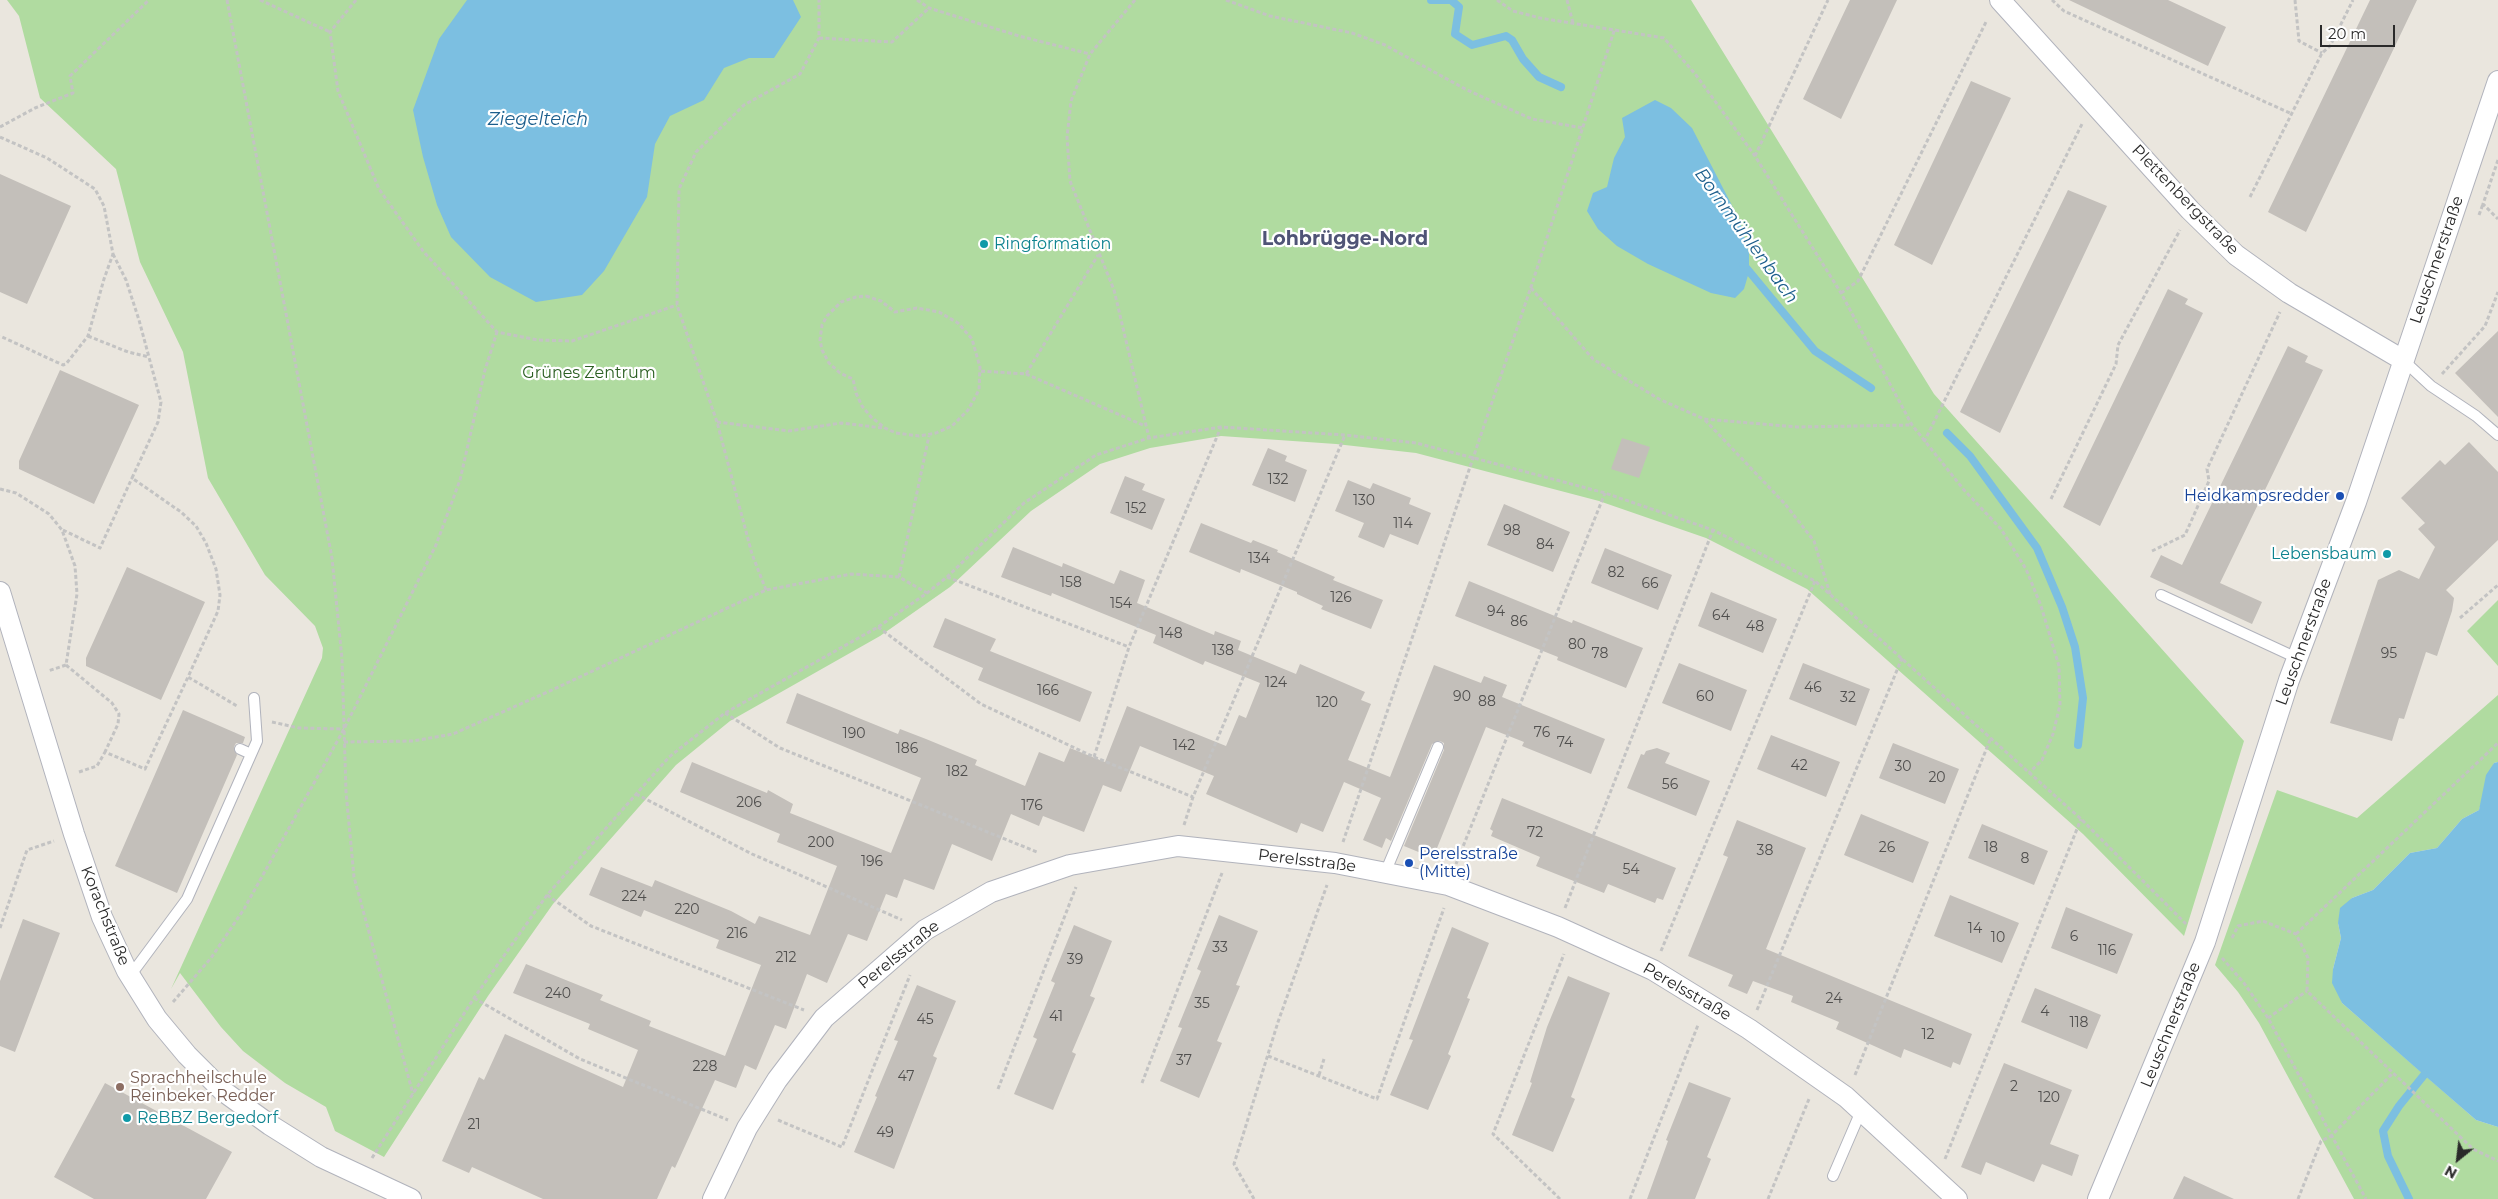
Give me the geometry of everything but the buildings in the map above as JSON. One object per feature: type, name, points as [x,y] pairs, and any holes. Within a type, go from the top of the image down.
[{"type":"street","name":"Plettenbergstraße","points":[[2000,0],[2190,210],[2236,255],[2289,294],[2403,360]]},
{"type":"street","name":"Leuschnerstraße","points":[[2098,1199],[2205,942],[2297,658],[2356,502],[2498,81]]},
{"type":"street","name":"Korachstraße","points":[[0,592],[57,780],[102,917],[130,976],[157,1019],[187,1055],[223,1091],[270,1125],[321,1157],[411,1199]]},
{"type":"street","name":"Perelsstraße","points":[[713,1199],[752,1119],[777,1080],[824,1018],[925,930],[991,892],[1078,864],[1178,846],[1335,863],[1448,885],[1565,930],[1653,970],[1749,1029],[1846,1097],[1957,1199]]},
{"type":"lane","points":[[2403,360],[2431,386],[2476,416],[2498,435]]},
{"type":"lane","points":[[2161,595],[2297,658]]},
{"type":"lane","points":[[130,976],[187,899],[257,742],[254,698]]},
{"type":"lane","points":[[1385,873],[1438,747]]},
{"type":"lane","points":[[240,749],[251,754]]},
{"type":"lane","points":[[202,836],[212,841]]},
{"type":"lane","points":[[1833,1176],[1861,1111]]},
{"type":"path","points":[[0,128],[35,108],[73,93],[70,76],[149,0]]},
{"type":"path","points":[[227,0],[332,558],[342,659],[346,792],[354,877],[413,1095]]},
{"type":"path","points":[[260,0],[330,32]]},
{"type":"path","points":[[356,0],[330,32],[338,91],[379,189],[423,251],[497,332],[538,340],[572,341],[677,305]]},
{"type":"path","points":[[766,590],[752,554],[717,422],[677,305],[679,189],[696,152],[744,105],[800,74],[819,38],[819,0]]},
{"type":"path","points":[[917,0],[929,8],[1019,36],[1090,54]]},
{"type":"path","points":[[1135,0],[1090,54],[1072,101],[1067,137],[1070,181],[1098,255],[1114,290],[1148,438]]},
{"type":"path","points":[[1226,0],[1270,16],[1352,33],[1385,46],[1466,90],[1532,119],[1584,128]]},
{"type":"path","points":[[1497,0],[1513,11],[1664,38],[1696,75],[1755,156],[1841,293],[1912,425],[1964,490],[2001,529],[2026,569],[2041,606],[2059,666],[2060,705],[2053,734],[2042,760],[2029,773]]},
{"type":"path","points":[[1567,0],[1573,23]]},
{"type":"path","points":[[1755,156],[1828,0]]},
{"type":"path","points":[[2052,0],[2064,11],[2292,114]]},
{"type":"path","points":[[2295,0],[2300,41],[2322,53]]},
{"type":"path","points":[[2250,197],[2322,53],[2330,46],[2353,0]]},
{"type":"path","points":[[819,38],[892,42],[929,8]]},
{"type":"path","points":[[1841,293],[1858,281],[1988,18]]},
{"type":"path","points":[[1254,1199],[1234,1164],[1278,1022],[1353,818],[1584,128],[1615,28]]},
{"type":"path","points":[[1924,442],[2093,102]]},
{"type":"path","points":[[0,137],[46,158],[95,189],[104,206],[114,254],[126,280],[161,402],[158,422],[100,548],[62,530]]},
{"type":"path","points":[[2498,160],[2483,204],[2498,219]]},
{"type":"path","points":[[2051,499],[2116,364],[2118,345],[2190,210]]},
{"type":"path","points":[[0,336],[63,365],[88,336],[104,279],[114,254]]},
{"type":"path","points":[[1026,374],[1098,255]]},
{"type":"path","points":[[1531,287],[1594,359],[1659,399],[1704,419],[1798,427],[1912,425]]},
{"type":"path","points":[[2431,386],[2485,326],[2498,292]]},
{"type":"path","points":[[2152,550],[2185,535],[2209,481],[2207,469],[2289,294]]},
{"type":"path","points":[[866,296],[886,303],[895,312],[918,308],[945,315],[958,323],[972,339],[978,356],[981,371],[978,390],[968,410],[952,426],[929,435],[907,436],[886,428],[870,417],[862,406],[856,393],[853,379],[832,367],[822,350],[820,340],[822,325],[830,311],[841,302],[856,297],[866,296]]},
{"type":"path","points":[[190,982],[211,958],[244,909],[344,729],[436,546],[460,480],[485,370],[497,332]]},
{"type":"path","points":[[88,336],[128,352],[149,357]]},
{"type":"path","points":[[981,371],[1026,374],[1144,425]]},
{"type":"path","points":[[1704,419],[1785,504],[1814,541],[1830,595]]},
{"type":"path","points":[[717,422],[789,431],[841,423],[886,428]]},
{"type":"path","points":[[1094,757],[1129,647],[1221,427]]},
{"type":"path","points":[[360,1176],[474,998],[547,895],[669,757],[725,713],[878,627],[927,593],[947,577],[1024,503],[1096,455],[1148,438],[1221,427],[1344,435],[1416,443],[1474,458],[1604,493],[1713,530],[1815,581],[1902,658],[1990,740],[2081,819],[2222,958],[2244,983],[2268,1018],[2366,1199]]},
{"type":"path","points":[[899,577],[929,435]]},
{"type":"path","points":[[1178,846],[1193,797],[1344,435]]},
{"type":"path","points":[[105,752],[145,769],[218,611],[220,595],[216,569],[206,543],[196,526],[181,512],[132,478]]},
{"type":"path","points":[[0,489],[16,494],[33,503],[49,514],[62,530],[75,566],[76,594],[66,665]]},
{"type":"path","points":[[1268,1056],[1376,1099],[1429,945],[1446,902],[1448,885],[1604,493]]},
{"type":"path","points":[[1560,1199],[1493,1134],[1565,930],[1713,530]]},
{"type":"path","points":[[344,742],[413,741],[452,734],[552,690],[766,590],[851,574],[899,577],[927,593]]},
{"type":"path","points":[[947,577],[1129,647]]},
{"type":"path","points":[[1653,970],[1815,581]]},
{"type":"path","points":[[2460,618],[2498,585]]},
{"type":"path","points":[[878,627],[980,704],[1094,757],[1193,797]]},
{"type":"path","points":[[1749,1029],[1902,658]]},
{"type":"path","points":[[26,678],[66,665]]},
{"type":"path","points":[[57,780],[97,766],[118,724],[119,714],[112,703],[66,665]]},
{"type":"path","points":[[188,677],[256,718],[299,728],[344,729]]},
{"type":"path","points":[[725,713],[780,748],[1078,864],[998,1090]]},
{"type":"path","points":[[1846,1097],[1990,740]]},
{"type":"path","points":[[2296,934],[2498,743]]},
{"type":"path","points":[[636,794],[752,854],[925,930]]},
{"type":"path","points":[[1936,1180],[2081,819]]},
{"type":"path","points":[[0,928],[27,850],[74,834]]},
{"type":"path","points":[[1142,1083],[1230,852]]},
{"type":"path","points":[[547,895],[591,926],[824,1018]]},
{"type":"path","points":[[2230,942],[2238,926],[2263,921],[2296,934],[2308,958],[2307,991],[2425,1106],[2473,1149],[2498,1161]]},
{"type":"path","points":[[2222,958],[2226,950]]},
{"type":"path","points":[[474,998],[580,1059],[752,1119],[842,1147],[911,973]]},
{"type":"path","points":[[2268,1018],[2307,991]]},
{"type":"path","points":[[1630,1199],[1707,1003]]},
{"type":"path","points":[[1318,1075],[1324,1059]]},
{"type":"path","points":[[2298,1199],[2321,1141],[2331,1136],[2392,1074]]},
{"type":"path","points":[[1768,1199],[1818,1077]]},
{"type":"green space","name":"Grünes Zentrum","points":[[7,0],[1691,0],[1934,394],[2244,741],[2184,936],[2083,834],[1807,589],[1706,538],[1599,501],[1416,453],[1336,444],[1221,436],[1150,448],[1100,464],[1031,511],[950,587],[880,636],[730,721],[676,765],[553,904],[488,996],[384,1157],[335,1131],[326,1107],[285,1083],[243,1051],[221,1027],[180,973],[171,989],[322,658],[323,648],[315,626],[265,575],[208,478],[183,352],[140,262],[116,169],[40,98],[19,16]]},
{"type":"green space","points":[[2498,600],[2498,666],[2467,631]]},
{"type":"green space","points":[[2498,695],[2498,762],[2494,763],[2479,810],[2462,819],[2437,848],[2410,853],[2373,890],[2352,898],[2338,923],[2341,938],[2333,969],[2342,1003],[2476,1120],[2498,1127],[2498,1199],[2354,1199],[2259,1023],[2238,992],[2215,965],[2277,790],[2357,818]]},
{"type":"water","name":"Ziegelteich","points":[[467,0],[793,0],[801,17],[774,58],[749,58],[724,68],[704,100],[670,116],[655,144],[647,197],[604,271],[582,295],[536,302],[490,277],[451,237],[437,205],[423,157],[413,110],[439,39]]},
{"type":"water","points":[[1655,100],[1671,108],[1692,128],[1740,221],[1749,253],[1749,272],[1744,289],[1735,298],[1711,293],[1648,264],[1617,246],[1598,229],[1587,211],[1593,193],[1607,187],[1614,158],[1625,137],[1622,118]]},
{"type":"water","points":[[2498,762],[2498,1127],[2476,1120],[2424,1075],[2342,1003],[2332,983],[2333,969],[2341,938],[2338,923],[2340,908],[2352,898],[2373,890],[2410,853],[2437,848],[2462,819],[2479,810],[2486,775],[2494,763]]},
{"type":"waterway","name":"Bornmühlenbach","points":[[1431,0],[1451,0],[1459,7],[1455,34],[1472,45],[1506,36],[1512,40],[1523,59],[1539,77],[1561,87]]},
{"type":"waterway","name":"Bornmühlenbach","points":[[1743,264],[1815,351],[1871,388]]},
{"type":"waterway","name":"Bornmühlenbach","points":[[1947,433],[1970,456],[2037,548],[2062,607],[2075,647],[2083,698],[2078,745]]},
{"type":"waterway","name":"Bornmühlenbach","points":[[2409,1199],[2388,1156],[2383,1131],[2399,1106],[2424,1075]]},
{"type":"place","name":"Ringformation","points":[[984,244]]},
{"type":"place","name":"Heidkampsredder","points":[[2340,496]]},
{"type":"place","name":"Lebensbaum","points":[[2387,554]]},
{"type":"place","name":"Perelsstraße (Mitte)","points":[[1409,863]]},
{"type":"place","name":"Sprachheilschule Reinbeker Redder","points":[[120,1087]]},
{"type":"place","name":"ReBBZ Bergedorf","points":[[127,1118]]},
{"type":"district","name":"Lohbrügge-Nord","points":[[1345,239]]}]
